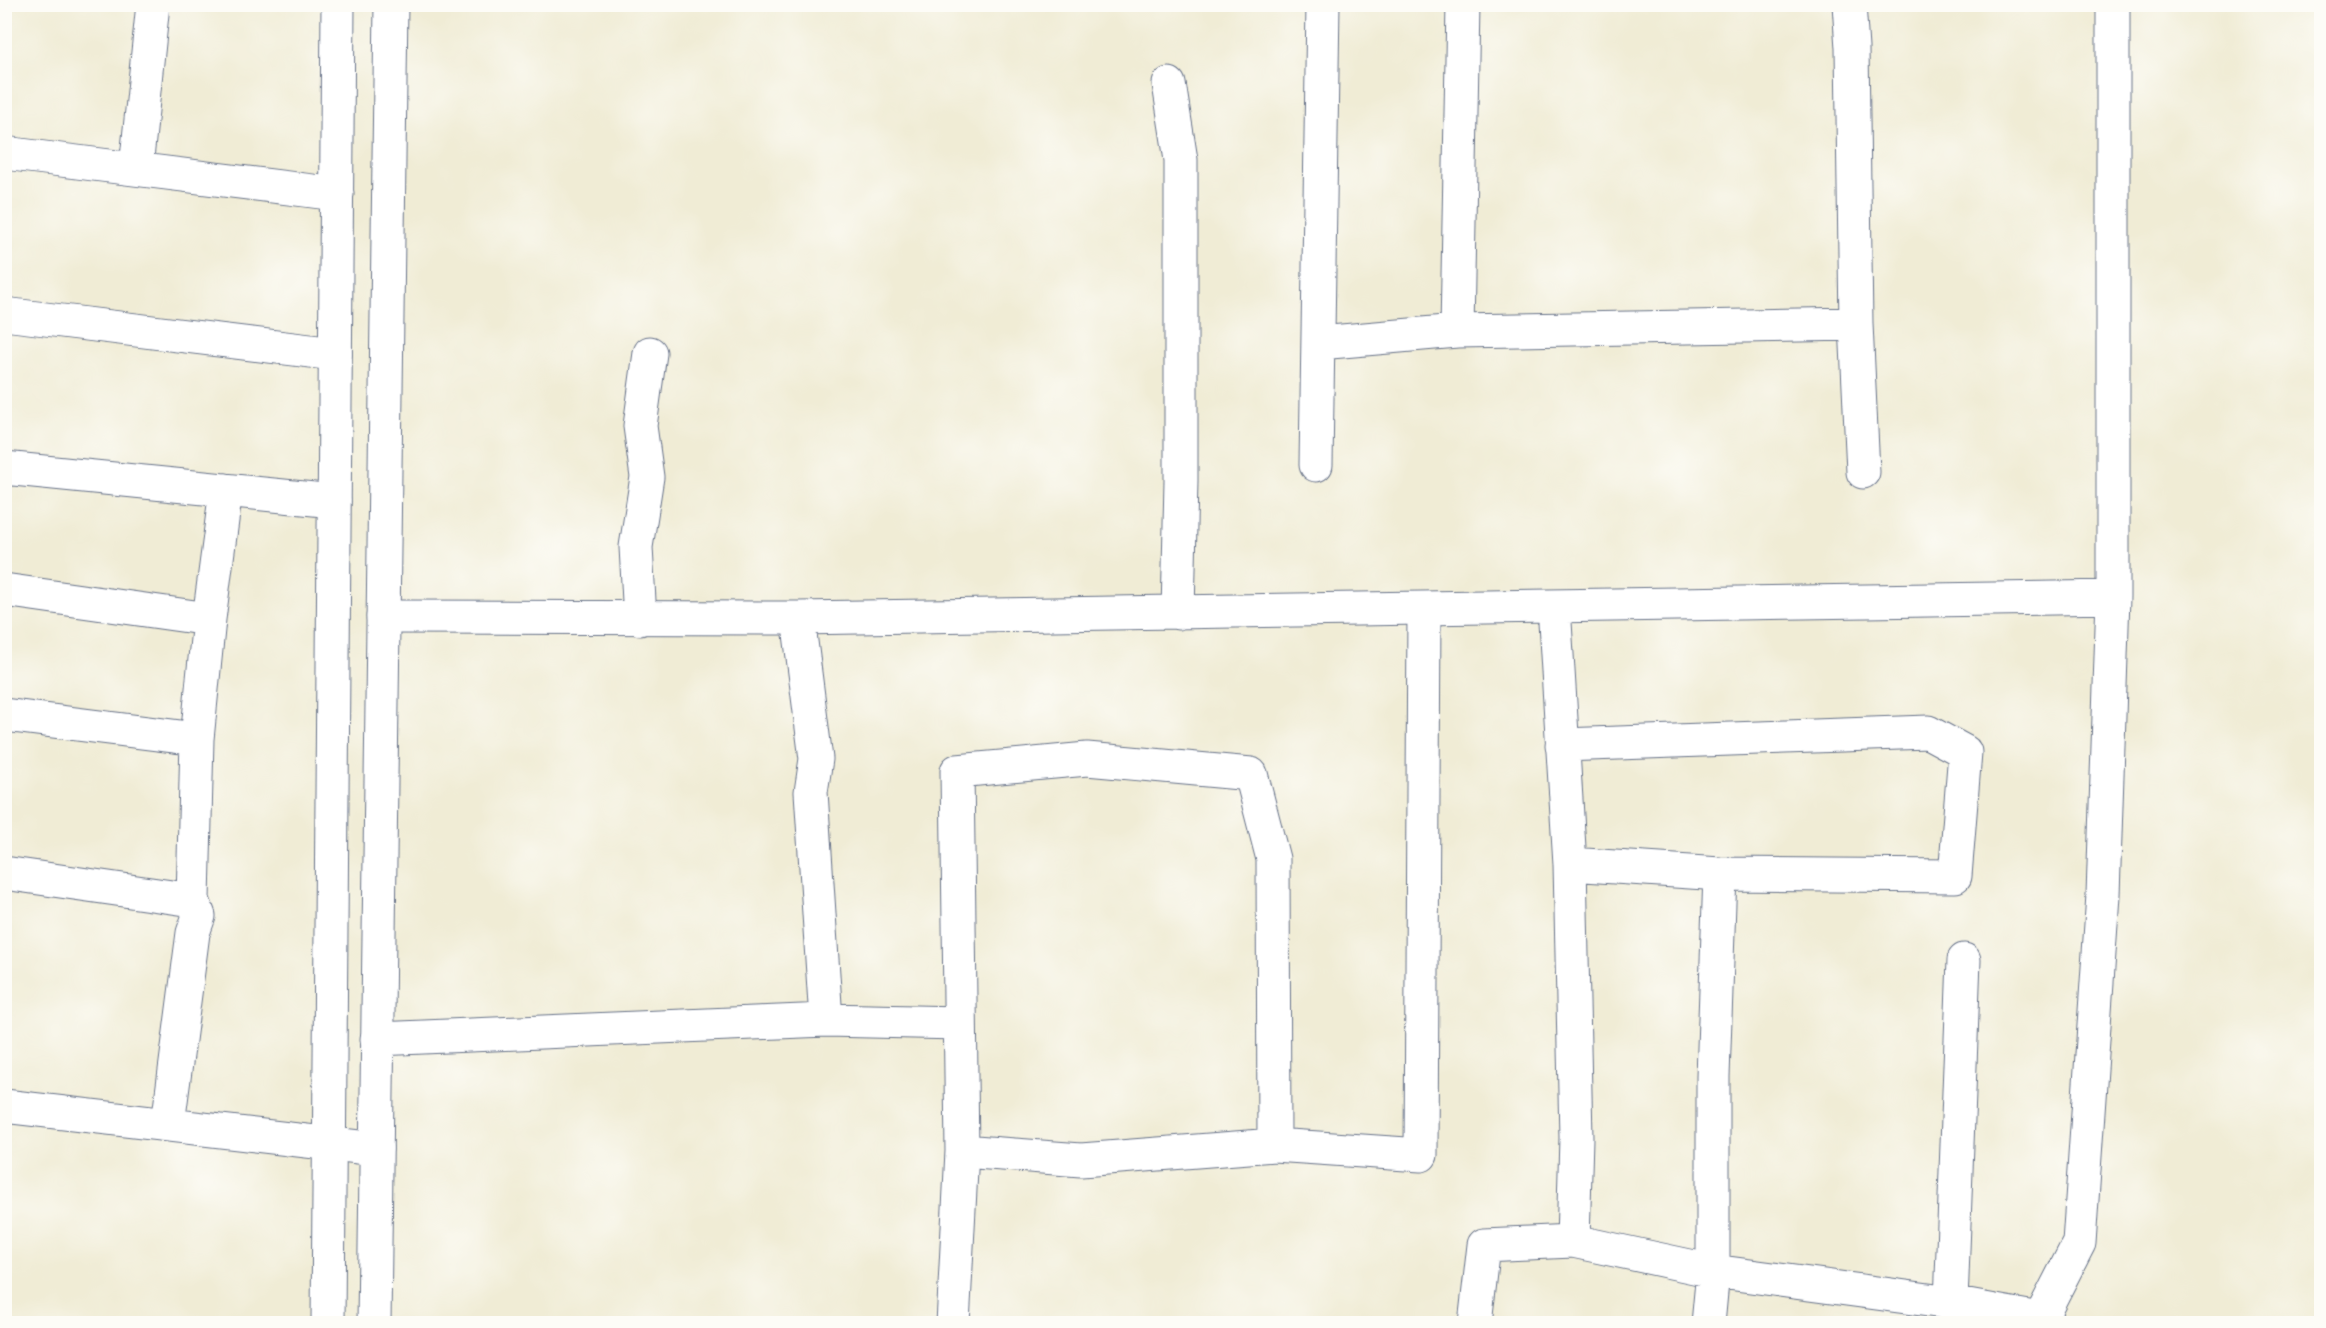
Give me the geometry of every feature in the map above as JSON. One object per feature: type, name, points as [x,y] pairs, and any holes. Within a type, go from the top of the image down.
[{"type":"street","points":[[136,168],[153,4]]},
{"type":"street","points":[[328,1323],[338,4]]},
{"type":"street","points":[[374,1323],[391,4]]},
{"type":"street","points":[[1316,465],[1323,4]]},
{"type":"street","points":[[1457,331],[1463,4]]},
{"type":"street","points":[[1849,4],[1852,48],[1856,324],[1863,472]]},
{"type":"street","points":[[1475,1323],[1484,1245],[1573,1241],[1713,1271],[1951,1303],[2040,1319],[2079,1244],[2103,895],[2113,597],[2113,4]]},
{"type":"street","points":[[1169,84],[1181,160],[1181,481],[1178,613]]},
{"type":"street","points":[[4,153],[337,194]]},
{"type":"street","points":[[4,314],[336,354]]},
{"type":"street","points":[[1319,343],[1457,331],[1856,324]]},
{"type":"street","points":[[640,619],[636,547],[647,477],[640,426],[650,353]]},
{"type":"street","points":[[4,468],[334,501]]},
{"type":"street","points":[[168,1124],[194,933],[199,916],[193,900],[197,740],[209,619],[226,490]]},
{"type":"street","points":[[4,590],[209,619]]},
{"type":"street","points":[[383,617],[798,618],[2113,597]]},
{"type":"street","points":[[1554,606],[1570,864],[1576,1138],[1573,1241]]},
{"type":"street","points":[[962,1151],[1081,1160],[1274,1145],[1421,1155],[1424,609]]},
{"type":"street","points":[[798,618],[816,759],[811,792],[826,1020]]},
{"type":"street","points":[[4,715],[197,740]]},
{"type":"street","points":[[1562,746],[1928,732],[1965,752],[1955,876],[1720,874],[1570,864]]},
{"type":"street","points":[[953,1323],[962,1151],[957,771],[1087,759],[1251,774],[1273,859],[1274,1145]]},
{"type":"street","points":[[4,873],[193,900]]},
{"type":"street","points":[[1707,1323],[1713,1271],[1713,1077],[1720,874]]},
{"type":"street","points":[[1951,1303],[1964,960]]},
{"type":"street","points":[[377,1039],[826,1020],[959,1023]]},
{"type":"street","points":[[4,1106],[376,1149]]}]
